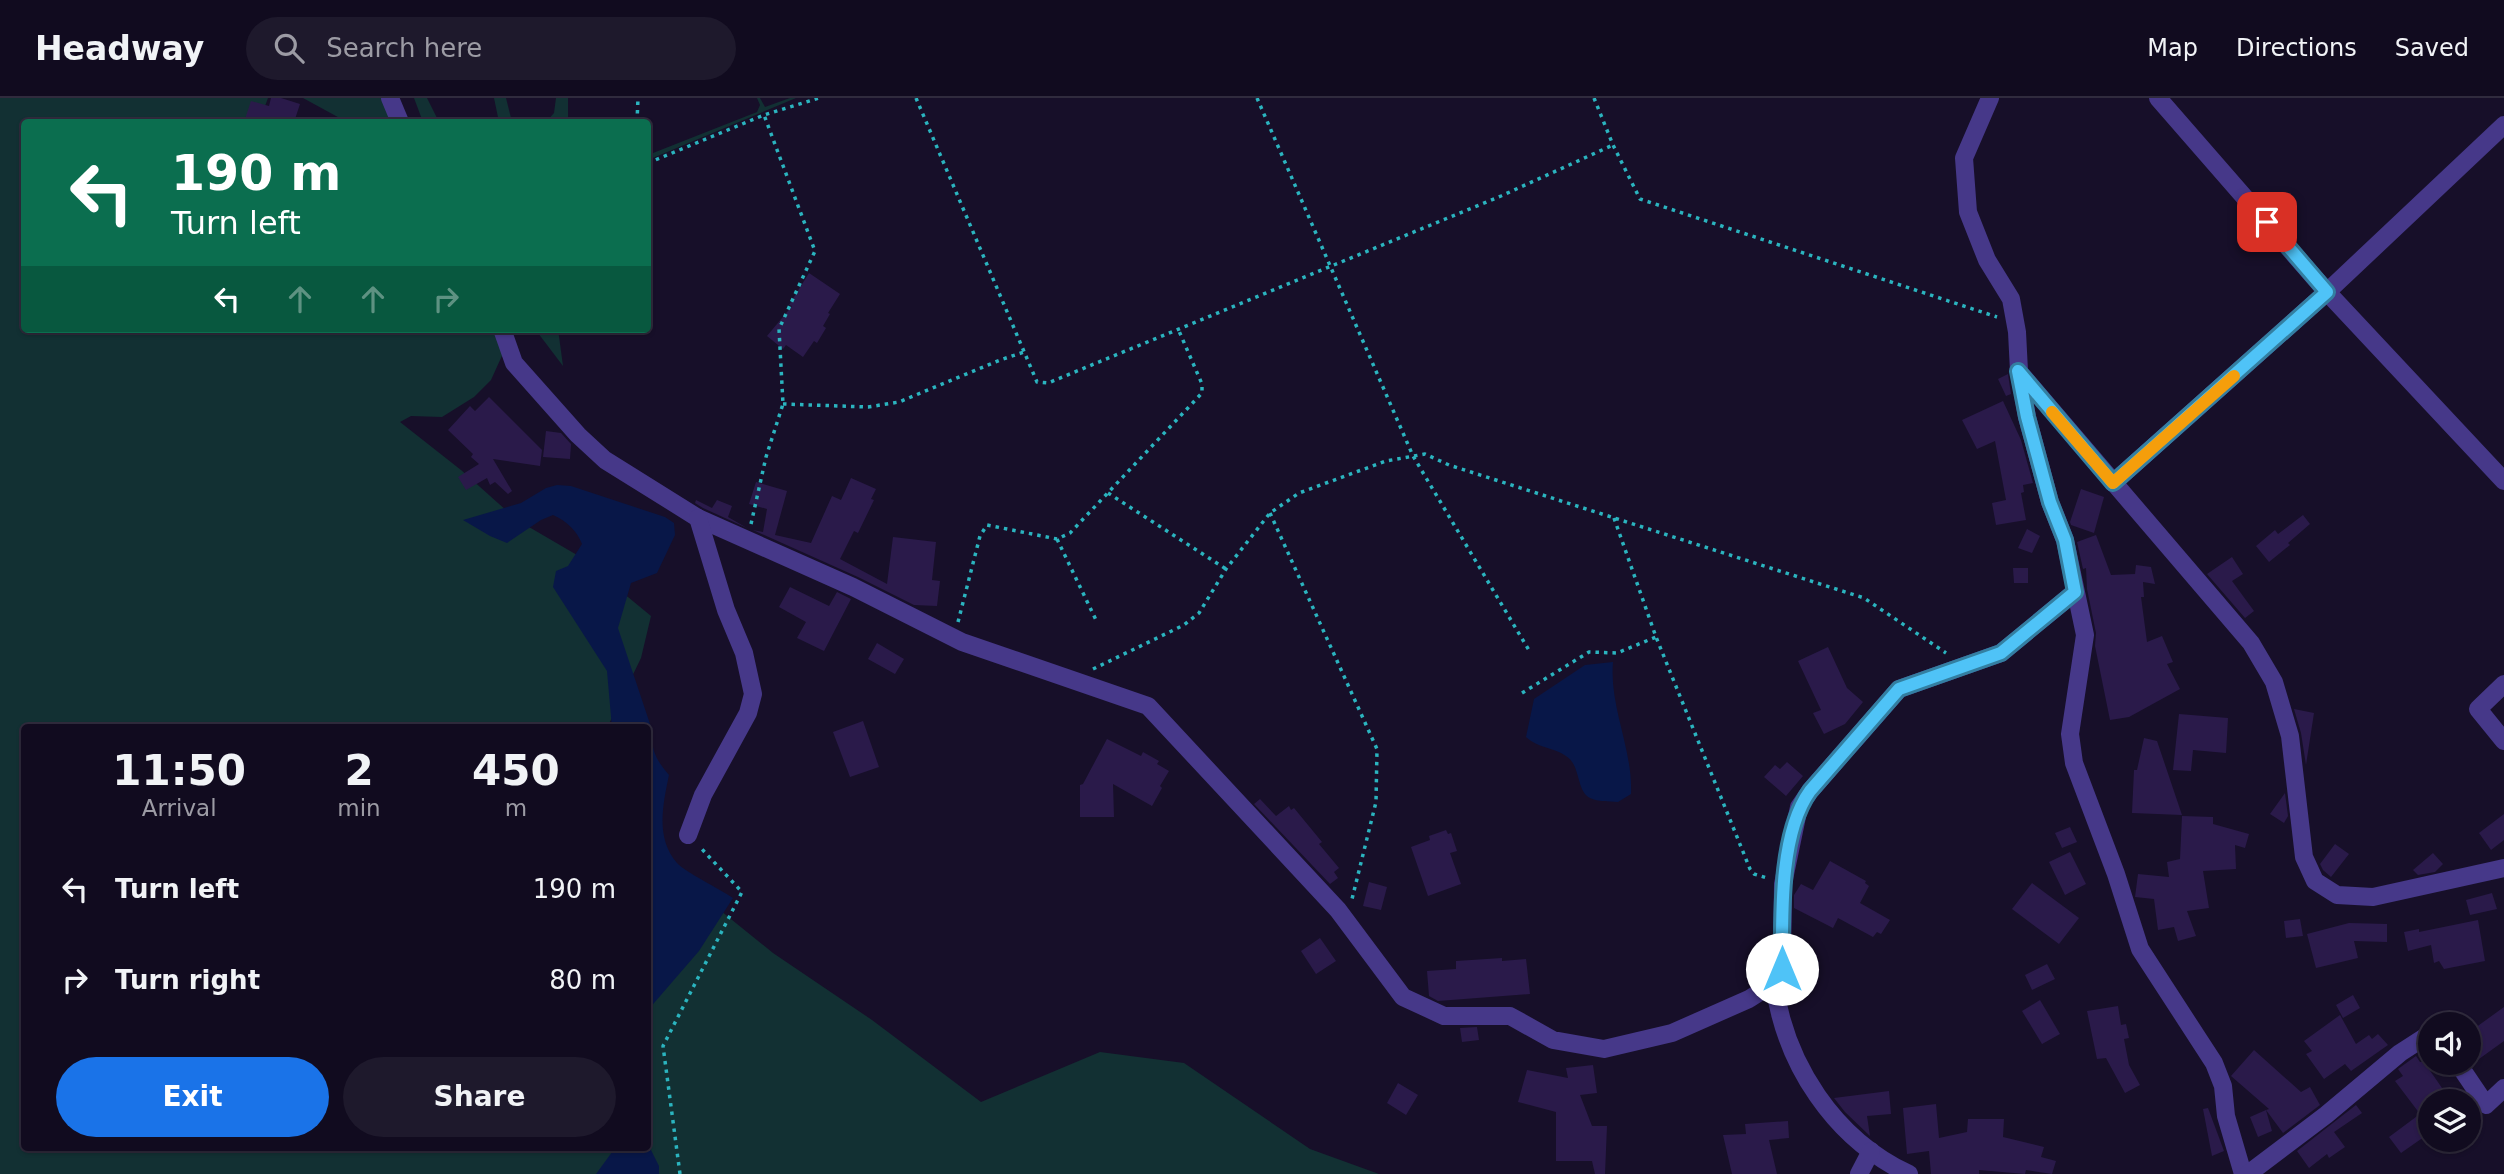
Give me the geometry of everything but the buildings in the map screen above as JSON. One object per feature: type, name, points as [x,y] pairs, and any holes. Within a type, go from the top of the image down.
[{"type":"street","points":[[390,98],[399,119]]},
{"type":"street","points":[[1990,98],[1964,158],[1968,212],[1987,260],[2011,299],[2017,332],[2018,371],[2027,417],[2050,502],[2065,540],[2085,635],[2070,734],[2074,763],[2116,874],[2140,949],[2214,1063],[2223,1086],[2226,1116],[2245,1174],[2326,1115],[2400,1053],[2418,1041]]},
{"type":"street","points":[[2158,98],[2327,292],[2504,481]]},
{"type":"street","points":[[2113,483],[2327,292],[2504,125]]},
{"type":"street","points":[[503,333],[514,363],[578,435],[605,460],[698,518],[853,587],[954,638],[1148,706],[1347,922],[1403,997],[1444,1016],[1510,1016],[1553,1040],[1604,1049],[1672,1033],[1749,999],[1774,984],[1782,969],[1783,884],[1799,807],[1810,791],[1899,689],[2001,653],[2075,592]]},
{"type":"street","points":[[2018,371],[2251,643],[2274,681],[2290,736],[2304,857],[2315,881],[2337,895],[2373,897],[2504,868]]},
{"type":"street","points":[[688,835],[703,795],[748,713],[753,694],[744,653],[726,610],[698,518]]},
{"type":"street","points":[[2504,684],[2477,709],[2504,741]]},
{"type":"street","points":[[1774,984],[1777,1008],[1806,1082],[1848,1135],[1889,1165],[1909,1174]]},
{"type":"street","points":[[2466,1075],[2486,1105],[2504,1088]]},
{"type":"street","points":[[1859,1174],[1871,1151]]},
{"type":"path","points":[[637,119],[638,98]]},
{"type":"path","points":[[651,162],[764,116],[818,98]]},
{"type":"path","points":[[916,98],[1037,382],[1048,383],[1501,196],[1613,145]]},
{"type":"path","points":[[1257,98],[1413,456],[1530,652]]},
{"type":"path","points":[[1594,98],[1613,145],[1640,199],[1999,317]]},
{"type":"path","points":[[748,540],[766,457],[783,404],[779,330],[815,251],[764,116]]},
{"type":"path","points":[[954,638],[980,536],[987,525],[1057,539],[1070,533],[1202,393],[1202,384],[1179,331]]},
{"type":"path","points":[[783,404],[868,407],[899,402],[1024,352]]},
{"type":"path","points":[[1072,680],[1184,625],[1199,613],[1226,569],[1270,513],[1299,493],[1386,461],[1425,454],[1449,465],[1864,598],[1967,667]]},
{"type":"path","points":[[1108,493],[1226,569]]},
{"type":"path","points":[[1270,513],[1377,749],[1376,802],[1347,922]]},
{"type":"path","points":[[1614,518],[1656,637],[1749,869],[1754,874],[1783,884]]},
{"type":"path","points":[[1057,539],[1096,620]]},
{"type":"path","points":[[1522,693],[1588,652],[1617,653],[1656,637]]},
{"type":"path","points":[[680,1174],[663,1046],[743,892],[688,835]]},
{"type":"green space","points":[[0,98],[268,98],[261,117],[267,119],[21,119],[21,333],[498,333],[505,349],[491,380],[474,397],[442,417],[411,416],[400,422],[461,470],[517,520],[577,555],[651,616],[641,658],[609,724],[21,724],[21,1151],[651,1151],[651,854],[773,953],[872,1020],[981,1102],[1100,1052],[1184,1063],[1310,1149],[1379,1174],[0,1174]]},
{"type":"green space","points":[[303,98],[385,98],[395,119],[342,119]]},
{"type":"green space","points":[[414,98],[427,98],[438,119],[422,119]]},
{"type":"green space","points":[[494,98],[506,98],[511,119],[498,119]]},
{"type":"green space","points":[[556,98],[568,98],[568,119],[549,119],[554,113]]},
{"type":"green space","points":[[757,98],[760,98],[765,107],[796,98],[651,159],[651,154],[757,112],[760,105]]},
{"type":"green space","points":[[538,333],[559,333],[563,366]]},
{"type":"shaded area","points":[[557,485],[571,486],[665,517],[674,523],[675,535],[657,573],[631,583],[618,628],[650,724],[612,724],[607,671],[553,587],[556,571],[568,566],[582,544],[571,527],[553,515],[507,543],[463,520],[521,503],[546,488]]},
{"type":"shaded area","points":[[1613,662],[1614,695],[1631,777],[1631,794],[1618,802],[1590,798],[1582,790],[1571,760],[1526,737],[1534,699],[1585,665]]},
{"type":"shaded area","points":[[651,727],[655,754],[669,775],[662,820],[670,853],[681,867],[733,898],[699,951],[651,1007]]},
{"type":"shaded area","points":[[651,1150],[659,1166],[659,1174],[596,1174],[613,1151]]},
{"type":"slow traffic","points":[[2052,412],[2113,483],[2234,376]]},
{"type":"route","points":[[1782,969],[1783,884],[1799,807],[1810,791],[1899,689],[2001,653],[2075,592],[2065,540],[2050,502],[2027,417],[2018,371],[2113,483],[2327,292],[2267,222]]}]
